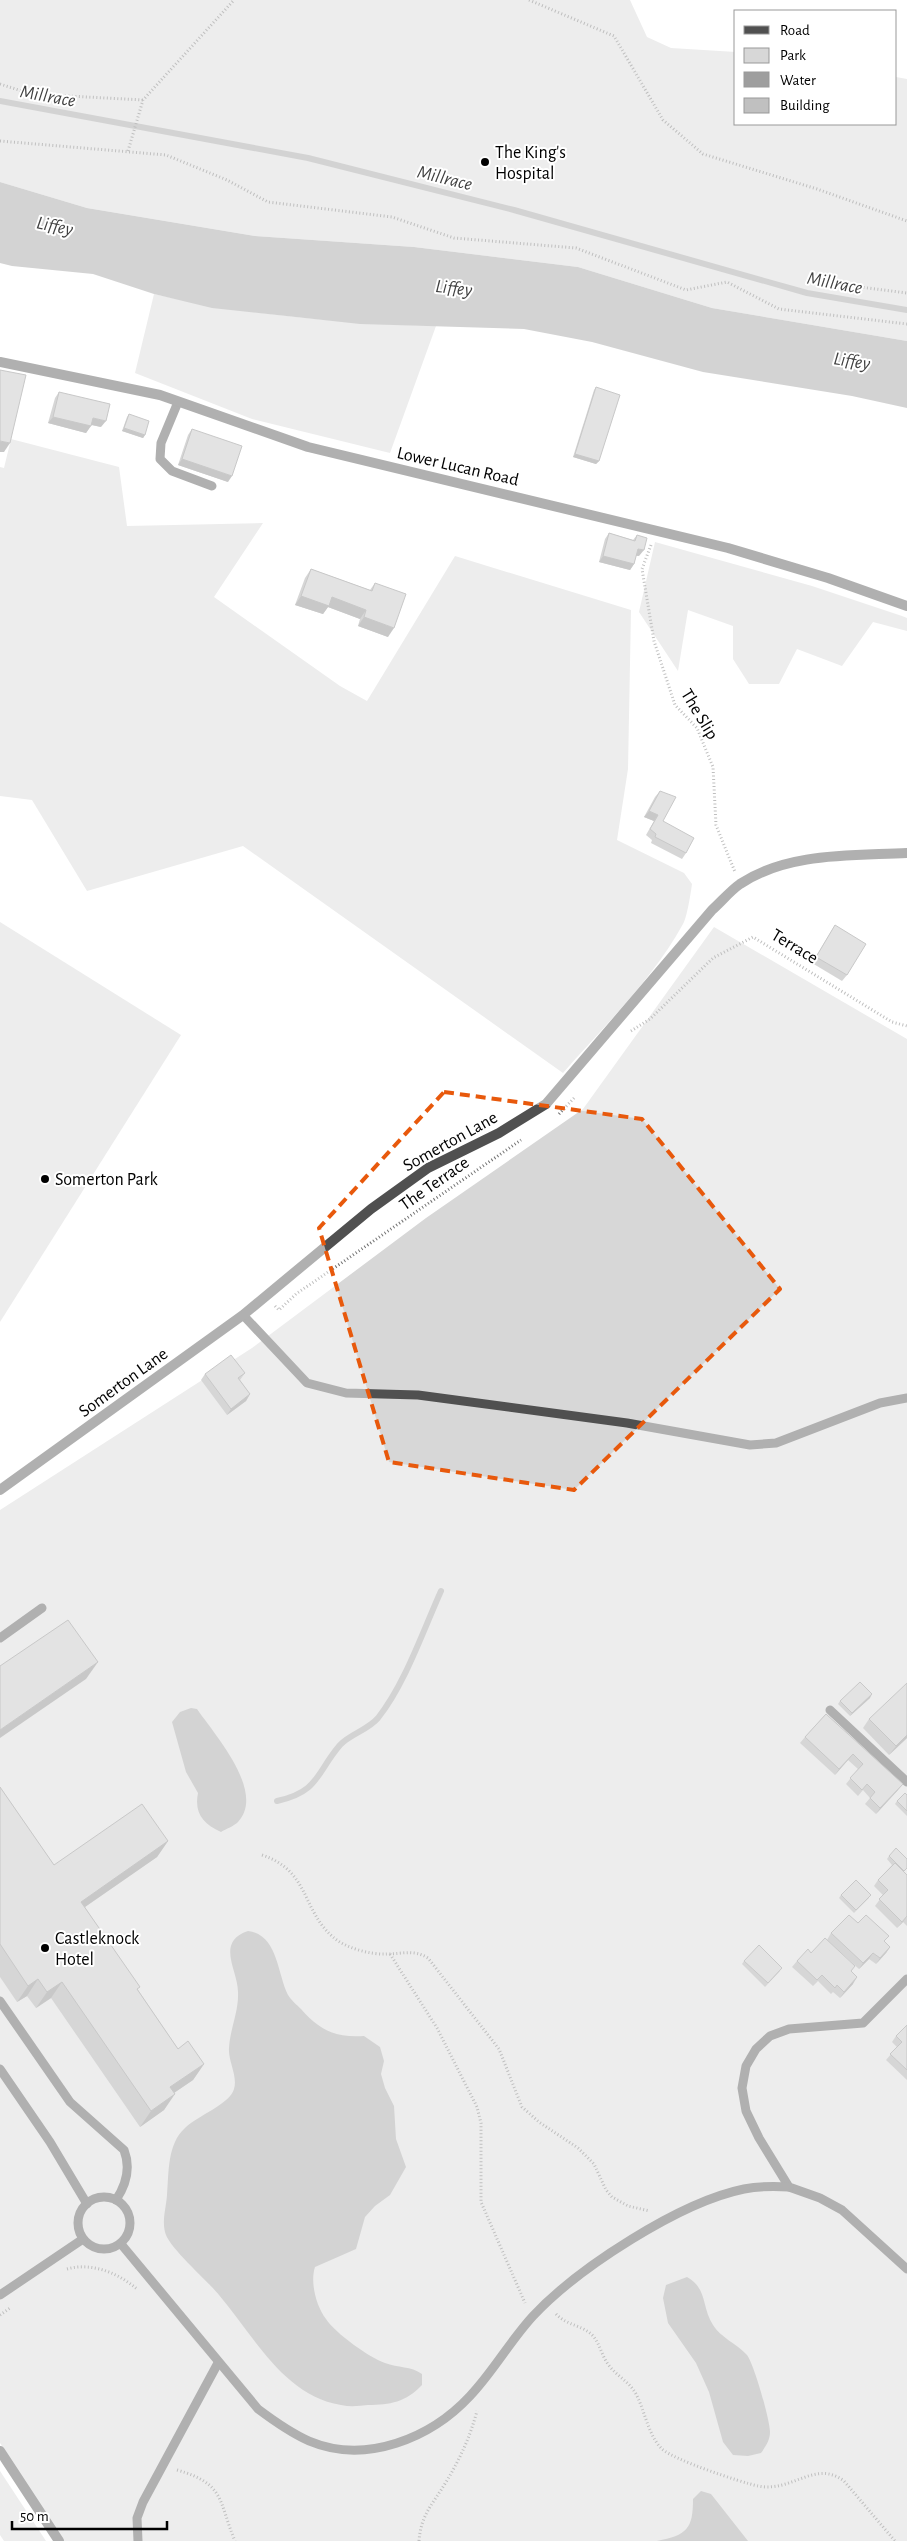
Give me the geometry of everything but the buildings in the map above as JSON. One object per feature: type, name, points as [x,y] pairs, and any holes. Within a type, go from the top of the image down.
[{"type":"street","name":"Lower Lucan Road","points":[[0,362],[102,381],[160,395],[313,448],[657,529],[828,578],[907,606]]},
{"type":"street","name":"Somerton Lane","points":[[0,1490],[244,1315],[371,1209],[428,1168],[499,1133],[546,1104],[712,910],[740,884],[779,866],[833,856],[907,853]]},
{"type":"street","points":[[0,2451],[59,2541]]},
{"type":"lane","points":[[178,402],[161,443],[160,459],[172,470],[212,486]]},
{"type":"lane","points":[[244,1315],[308,1383],[346,1393],[418,1395],[627,1423],[750,1445],[776,1443],[880,1403],[907,1398]]},
{"type":"lane","points":[[0,1638],[42,1608]]},
{"type":"lane","points":[[830,1710],[907,1782]]},
{"type":"lane","points":[[789,2187],[759,2138],[746,2111],[742,2088],[746,2066],[756,2049],[770,2036],[789,2028],[863,2023],[907,1979]]},
{"type":"lane","points":[[0,2001],[70,2102],[124,2150],[127,2157],[126,2174],[123,2189],[116,2200]]},
{"type":"lane","points":[[0,2070],[50,2142],[87,2204]]},
{"type":"lane","points":[[121,2244],[258,2409],[310,2442],[331,2447],[367,2449],[404,2442],[425,2433],[445,2420],[471,2395],[527,2324],[547,2304],[596,2262],[678,2215],[743,2189],[764,2186],[789,2187],[820,2198],[842,2210],[907,2269]]},
{"type":"lane","points":[[101,2197],[116,2200],[124,2205],[130,2220],[127,2237],[121,2244],[114,2248],[97,2249],[83,2239],[80,2232],[79,2217],[87,2204],[101,2197]]},
{"type":"lane","points":[[0,2295],[83,2239]]},
{"type":"lane","points":[[138,2541],[137,2518],[162,2465],[218,2362]]},
{"type":"path","points":[[128,151],[143,100],[234,0]]},
{"type":"path","points":[[529,0],[614,36],[663,120],[703,154],[817,189],[907,221]]},
{"type":"path","points":[[0,84],[31,94],[143,100]]},
{"type":"path","points":[[0,141],[166,155],[227,180],[268,202],[392,217],[454,238],[576,248],[686,290],[727,282],[779,309],[907,324]]},
{"type":"path","points":[[860,287],[907,293]]},
{"type":"path","name":"The Slip","points":[[657,529],[642,569],[654,641],[675,705],[697,728],[713,767],[716,826],[740,884]]},
{"type":"path","name":"Terrace","points":[[629,1032],[650,1019],[714,958],[753,937],[892,1022],[907,1026]]},
{"type":"path","points":[[554,1118],[562,1112],[580,1090]]},
{"type":"path","name":"The Terrace","points":[[266,1296],[279,1310],[296,1294],[530,1134]]},
{"type":"path","points":[[262,1855],[285,1866],[296,1876],[315,1914],[332,1937],[343,1944],[371,1953],[390,1954],[408,1951],[418,1952],[428,1958],[499,2049],[522,2107],[539,2122],[578,2148],[594,2164],[606,2190],[612,2197],[628,2206],[678,2215]]},
{"type":"path","points":[[390,1954],[437,2028],[477,2107],[481,2124],[481,2202],[525,2301],[527,2324]]},
{"type":"path","points":[[60,2274],[68,2269],[78,2267],[106,2270],[118,2275],[139,2290],[151,2280]]},
{"type":"path","points":[[0,2315],[15,2304]]},
{"type":"path","points":[[547,2304],[562,2322],[586,2330],[594,2338],[607,2364],[628,2383],[636,2394],[654,2436],[662,2449],[674,2457],[758,2486],[776,2488],[825,2472],[836,2475],[844,2481],[895,2541]]},
{"type":"path","points":[[419,2541],[425,2513],[440,2493],[469,2440],[480,2401]]},
{"type":"path","points":[[162,2465],[198,2476],[216,2491],[224,2505],[234,2541]]},
{"type":"highlighted area","points":[[444,1092],[642,1119],[780,1289],[574,1490],[389,1462],[319,1228]]},
{"type":"green space","name":"The King's Hospital","points":[[0,0],[630,0],[647,37],[671,48],[734,52],[734,125],[897,125],[897,77],[907,79],[907,341],[712,308],[578,267],[414,247],[255,236],[87,208],[0,182]]},
{"type":"green space","points":[[154,294],[259,313],[294,317],[436,326],[390,453],[252,419],[135,373]]},
{"type":"green space","points":[[11,439],[119,467],[127,526],[263,523],[214,597],[340,686],[367,701],[455,556],[631,610],[628,769],[617,840],[684,873],[692,884],[689,905],[684,921],[671,944],[643,983],[563,1073],[243,846],[87,891],[32,800],[0,796],[0,467],[4,468]]},
{"type":"green space","points":[[655,542],[812,586],[902,616],[907,618],[907,631],[873,622],[842,666],[797,649],[779,684],[749,684],[733,659],[733,626],[688,610],[678,671],[639,612]]},
{"type":"green space","name":"Somerton Park","points":[[0,922],[181,1035],[0,1322]]},
{"type":"green space","points":[[714,927],[907,1039],[907,2541],[63,2541],[0,2443],[0,1510],[252,1348],[426,1218],[583,1109]]},
{"type":"green space","points":[[0,2471],[46,2541],[4,2541],[0,2535]]},
{"type":"water","name":"Liffey","points":[[0,182],[87,208],[255,236],[414,247],[578,267],[712,308],[907,341],[907,408],[852,396],[703,372],[592,342],[524,329],[360,324],[212,308],[154,294],[93,274],[12,266],[0,263]]},
{"type":"water","points":[[191,1708],[197,1709],[225,1748],[235,1764],[246,1795],[245,1810],[238,1822],[221,1832],[209,1825],[201,1817],[197,1806],[198,1793],[186,1772],[172,1722],[180,1712]]},
{"type":"water","points":[[248,1931],[258,1934],[271,1947],[288,1995],[314,2022],[337,2034],[364,2036],[380,2047],[384,2061],[381,2074],[385,2088],[394,2106],[396,2139],[406,2167],[390,2195],[375,2206],[365,2217],[356,2249],[315,2267],[313,2280],[319,2308],[337,2331],[371,2356],[390,2365],[422,2374],[422,2385],[404,2399],[383,2404],[344,2406],[321,2399],[302,2389],[271,2362],[219,2295],[173,2246],[165,2232],[164,2218],[170,2159],[175,2142],[190,2123],[220,2105],[234,2089],[235,2079],[229,2048],[238,1992],[230,1949],[238,1936]]},
{"type":"water","points":[[687,2277],[694,2282],[701,2292],[713,2325],[724,2337],[747,2355],[754,2369],[770,2432],[761,2453],[748,2456],[733,2455],[723,2442],[709,2392],[696,2363],[668,2323],[663,2298],[666,2285]]},
{"type":"water","points":[[701,2491],[711,2494],[748,2541],[657,2541],[675,2536],[686,2529],[692,2517],[693,2499]]},
{"type":"waterway","name":"Millrace","points":[[0,101],[308,158],[514,210],[807,293],[907,310]]},
{"type":"waterway","points":[[277,1801],[291,1797],[309,1787],[340,1745],[378,1718],[405,1673],[441,1591]]},
{"type":"place","name":"The King's Hospital","points":[[485,162]]},
{"type":"place","name":"Somerton Park","points":[[45,1179]]},
{"type":"place","name":"Castleknock Hotel","points":[[45,1948]]}]
